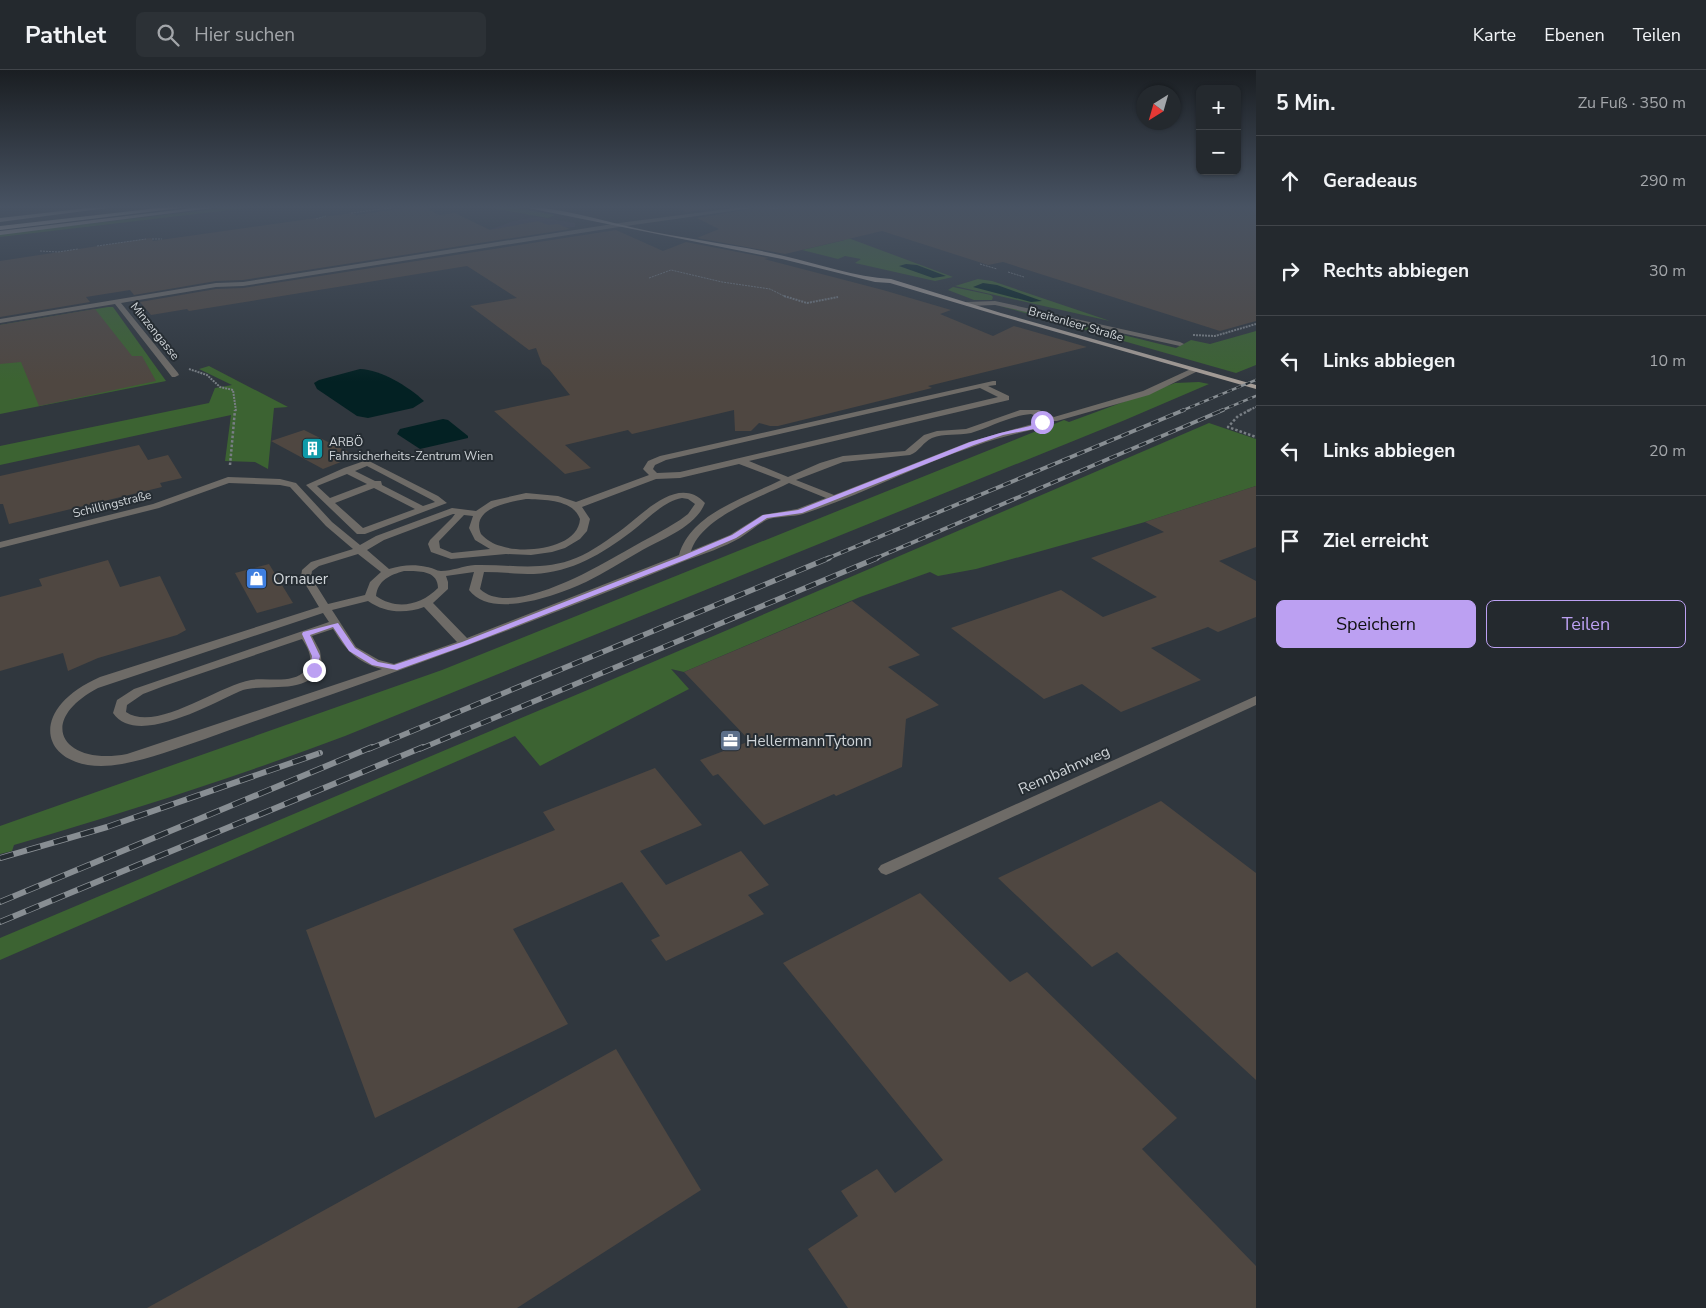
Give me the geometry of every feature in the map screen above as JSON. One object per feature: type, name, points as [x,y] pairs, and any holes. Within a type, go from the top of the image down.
[{"type":"main road","name":"Breitenleer Straße","points":[[813,265],[875,280],[891,281],[1256,387]]},
{"type":"main road","name":"Breitenleer Straße","points":[[839,265],[886,276],[891,281]]},
{"type":"street","points":[[0,321],[360,265]]},
{"type":"street","name":"Minzengasse","points":[[117,302],[175,375]]},
{"type":"street","points":[[967,304],[995,302],[1180,344]]},
{"type":"street","points":[[981,386],[1031,411],[1040,413],[1046,418],[1054,419],[1132,398],[1196,370]]},
{"type":"street","points":[[655,476],[650,473],[648,466],[655,460],[993,383]]},
{"type":"street","points":[[575,506],[655,476],[680,475],[1006,398]]},
{"type":"street","points":[[684,558],[686,548],[696,533],[706,524],[728,510],[822,465],[841,459],[867,455],[902,454],[913,451],[929,436],[947,432],[966,432],[1019,412],[1031,411]]},
{"type":"street","points":[[370,596],[325,608],[117,675],[92,685],[72,699],[60,714],[56,734],[59,743],[72,755],[91,760],[124,759],[170,746],[465,643],[734,537],[760,519],[799,512],[984,440],[1039,425],[1046,418]]},
{"type":"street","points":[[966,432],[984,440]]},
{"type":"street","points":[[913,451],[932,459]]},
{"type":"street","points":[[740,461],[834,498]]},
{"type":"street","points":[[367,463],[393,476],[442,501],[442,503],[361,532],[311,485],[367,463]]},
{"type":"street","points":[[347,470],[422,510]]},
{"type":"street","points":[[330,502],[393,476]]},
{"type":"street","points":[[228,480],[280,482],[293,485],[317,513],[388,573]]},
{"type":"street","name":"Schillingstraße","points":[[0,545],[156,506],[228,480]]},
{"type":"street","points":[[461,512],[456,520],[435,540],[433,544],[435,550],[451,556],[508,551],[529,552],[549,550],[563,545],[582,533],[586,524],[584,514],[575,506],[552,498],[526,496],[498,502],[489,506],[478,514],[474,520],[473,530],[480,539],[491,546],[508,551]]},
{"type":"street","points":[[440,575],[461,568],[481,568],[530,571],[566,565],[599,550],[667,499],[686,496],[700,503],[695,513],[680,524],[608,565],[575,583],[532,597],[506,601],[486,599],[476,593],[474,585],[481,568]]},
{"type":"street","points":[[394,668],[375,663],[352,649],[306,577],[307,570],[315,564],[359,550],[380,538],[452,511],[478,514]]},
{"type":"street","points":[[370,530],[380,538]]},
{"type":"street","points":[[608,565],[631,578]]},
{"type":"street","points":[[404,568],[430,570],[440,575],[444,584],[443,589],[438,596],[426,603],[409,608],[396,608],[376,602],[370,596],[370,586],[376,579],[404,568]]},
{"type":"street","points":[[426,603],[465,643]]},
{"type":"street","points":[[306,634],[314,648],[316,664],[314,670],[301,679],[284,683],[244,686],[176,714],[148,722],[128,720],[119,713],[121,703],[142,690],[335,624]]},
{"type":"street","points":[[254,632],[262,648]]},
{"type":"street","name":"Rennbahnweg","points":[[886,869],[1256,700]]},
{"type":"path","points":[[983,265],[997,269]]},
{"type":"path","points":[[650,278],[670,270],[722,282],[770,289],[793,300],[807,303],[838,297]]},
{"type":"path","points":[[1008,272],[1024,277]]},
{"type":"path","points":[[1192,335],[1215,336],[1256,324]]},
{"type":"path","points":[[170,368],[188,368],[207,375],[220,387],[233,390],[236,415],[228,480]]},
{"type":"path","points":[[1256,408],[1238,416],[1228,427],[1256,437]]},
{"type":"green space","points":[[863,265],[920,265],[953,277],[935,281]]},
{"type":"green space","points":[[978,279],[992,281],[1110,321],[955,286]]},
{"type":"green space","points":[[953,287],[993,297],[992,300],[974,300],[948,290]]},
{"type":"green space","points":[[1000,306],[1176,348],[1191,340],[1210,344],[1256,331],[1256,365],[1236,373]]},
{"type":"green space","points":[[113,307],[166,381],[0,414],[0,325]]},
{"type":"green space","points":[[209,366],[288,407],[274,408],[268,469],[255,462],[225,461],[231,415],[0,465],[0,446],[209,403],[215,388],[232,385],[199,369]]},
{"type":"green space","points":[[1199,382],[1209,384],[1125,420],[345,736],[181,794],[14,845],[12,851],[0,854],[0,826],[442,670],[1064,420],[1069,422],[1175,383]]},
{"type":"green space","points":[[1209,423],[1256,439],[1256,486],[1145,522],[976,569],[938,576],[930,572],[860,597],[684,672],[671,669],[689,689],[540,766],[515,736],[0,960],[0,938],[590,689]]},
{"type":"shaded area","points":[[917,265],[946,276],[933,278],[899,266]]},
{"type":"shaded area","points":[[983,283],[997,285],[1042,301],[1031,302],[973,287]]},
{"type":"shaded area","points":[[360,369],[377,372],[394,380],[424,401],[413,408],[368,418],[357,416],[317,389],[314,383]]},
{"type":"shaded area","points":[[443,419],[448,420],[468,438],[420,449],[397,434],[400,429]]},
{"type":"building","points":[[0,265],[341,265],[243,280],[216,281],[134,295],[130,290],[86,297],[90,302],[0,317]]},
{"type":"building","points":[[392,265],[786,265],[951,310],[940,314],[993,336],[1014,326],[1087,347],[928,386],[932,388],[778,426],[759,423],[751,431],[735,431],[734,410],[632,434],[628,430],[565,445],[591,468],[565,474],[494,411],[570,395],[549,369],[542,364],[536,348],[529,350],[470,306],[517,298],[467,266],[189,311],[187,309],[151,315],[140,302],[216,289],[243,288]]},
{"type":"building","points":[[1012,265],[1256,265],[1256,321],[1220,331]]},
{"type":"building","points":[[95,309],[132,356],[142,356],[156,381],[39,406],[21,362],[0,364],[0,325]]},
{"type":"building","name":"ARBÖ Fahrsicherheits-Zentrum Wien","points":[[304,430],[356,456],[323,469],[271,441]]},
{"type":"building","points":[[139,445],[148,460],[168,455],[182,478],[160,483],[162,487],[9,524],[3,504],[0,504],[0,476]]},
{"type":"building","points":[[1256,486],[1256,547],[1219,561],[1256,581],[1256,617],[1218,632],[1208,627],[1151,648],[1201,680],[1121,712],[1082,684],[1044,699],[951,628],[1061,590],[1103,617],[1157,597],[1091,558],[1164,532],[1145,522]]},
{"type":"building","points":[[108,560],[120,587],[160,576],[186,630],[177,635],[98,658],[68,671],[63,653],[0,671],[0,597],[42,586],[39,579]]},
{"type":"building","points":[[269,564],[293,603],[257,613],[235,573]]},
{"type":"building","points":[[852,601],[920,655],[888,667],[939,705],[906,719],[902,767],[764,825],[718,774],[713,776],[700,760],[750,741],[684,672]]},
{"type":"building","points":[[655,768],[702,825],[640,851],[666,885],[741,851],[769,885],[748,895],[764,914],[666,961],[651,940],[660,936],[622,882],[513,929],[568,1024],[375,1118],[306,930],[555,830],[543,812]]},
{"type":"building","points":[[1161,801],[1256,873],[1256,1080],[1117,952],[1092,967],[998,878]]},
{"type":"building","points":[[920,893],[1010,982],[1027,972],[1177,1118],[1142,1149],[1256,1266],[1256,1308],[848,1308],[808,1249],[858,1216],[841,1191],[877,1169],[895,1193],[943,1160],[783,963]]},
{"type":"building","points":[[616,1049],[701,1190],[517,1308],[147,1308]]},
{"type":"railway","points":[[1181,411],[1256,380]]},
{"type":"railway","points":[[1220,411],[1256,396]]},
{"type":"railway","points":[[826,559],[1184,410]]},
{"type":"railway","points":[[874,559],[1223,410]]},
{"type":"railway","points":[[369,749],[829,558]]},
{"type":"railway","points":[[420,749],[877,558]]},
{"type":"railway","points":[[0,902],[372,747]]},
{"type":"railway","points":[[0,922],[423,747]]},
{"type":"railway","points":[[0,858],[107,827],[320,753]]},
{"type":"place","name":"ARBÖ Fahrsicherheits-Zentrum Wien","points":[[313,449]]},
{"type":"place","name":"Ornauer","points":[[257,579]]},
{"type":"place","name":"HellermannTytonn","points":[[730,741]]},
{"type":"route","points":[[314,670],[316,656],[306,634],[335,624],[352,649],[362,657],[394,668],[563,606],[684,558],[734,537],[754,522],[765,517],[799,512],[972,444],[1039,425],[1042,422]]}]
